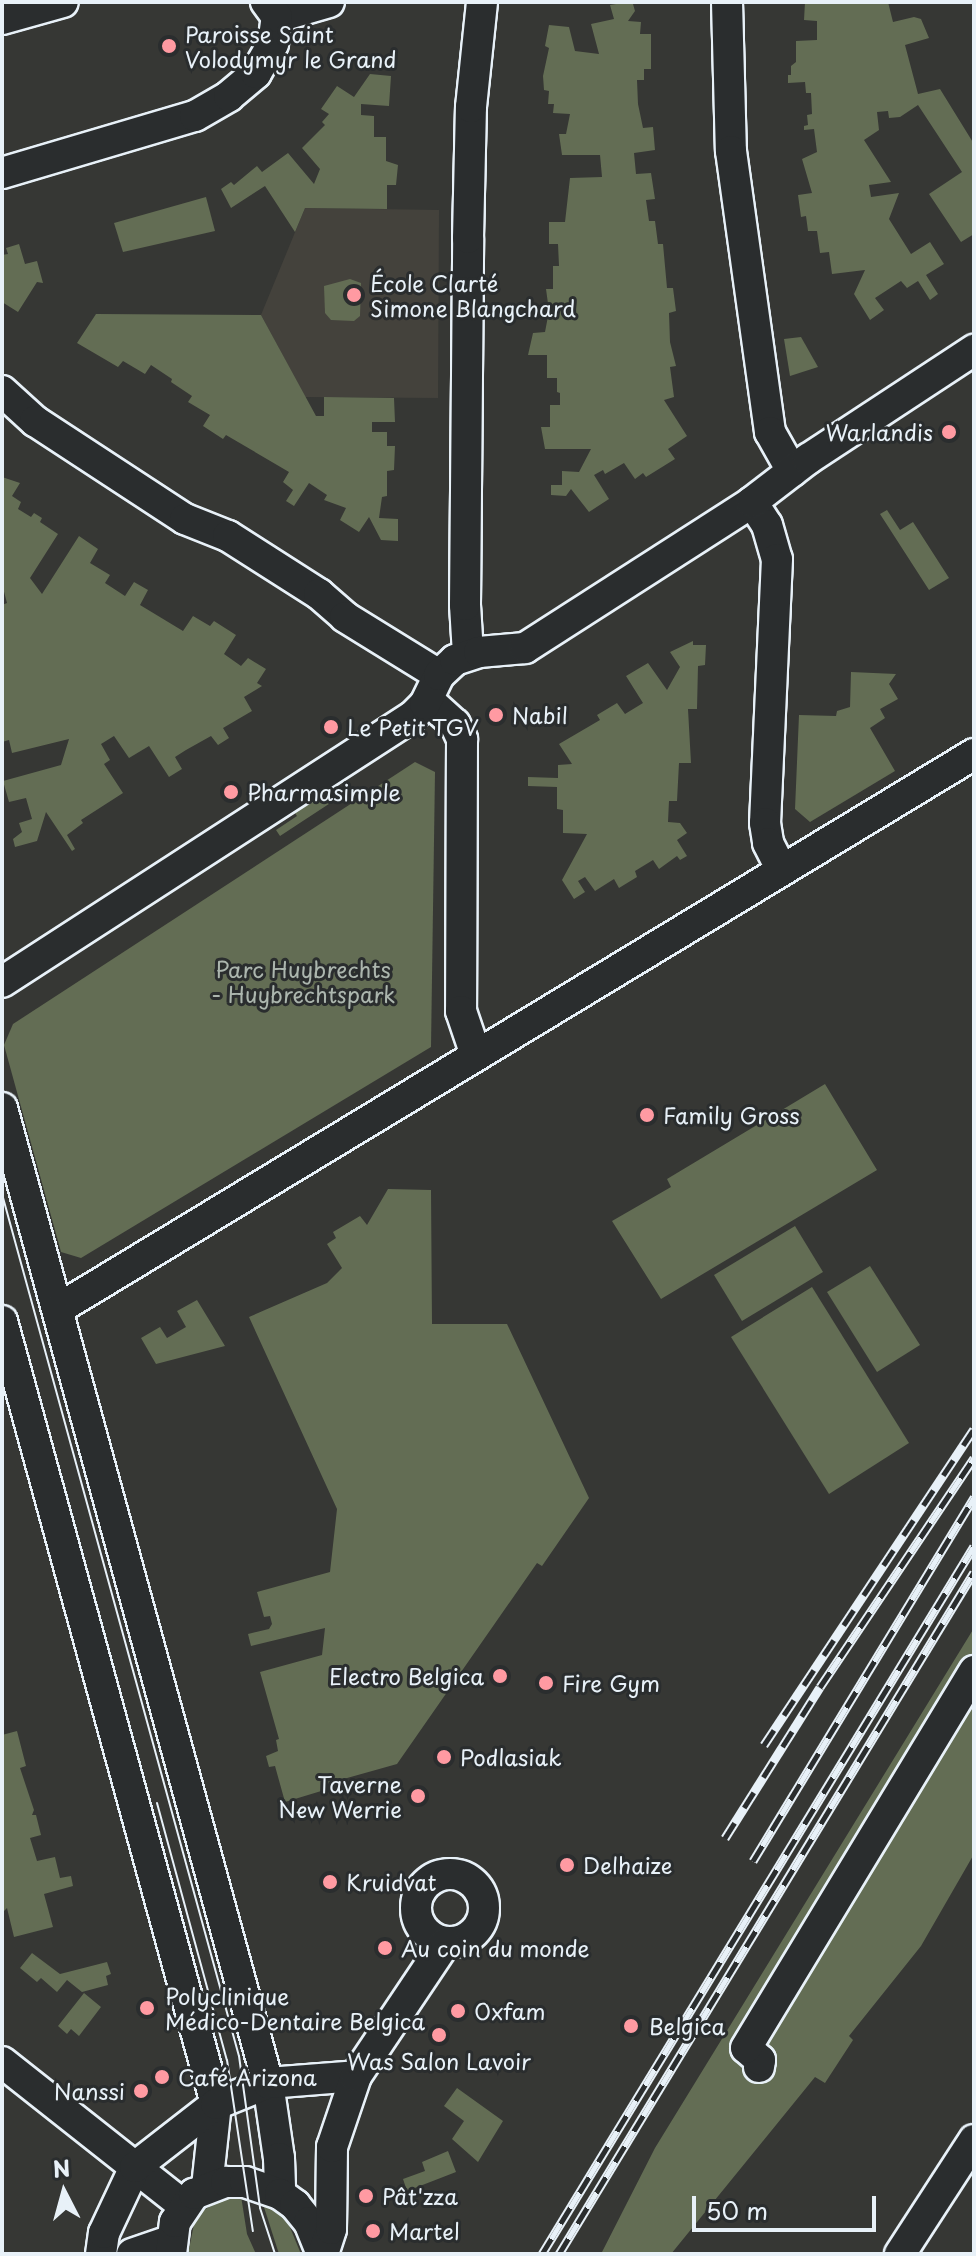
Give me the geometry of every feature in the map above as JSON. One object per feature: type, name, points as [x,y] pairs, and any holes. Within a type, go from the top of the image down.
[{"type":"street","points":[[2,19],[63,2]]},
{"type":"street","points":[[2,173],[195,116],[229,96],[256,73],[273,44],[272,10],[329,2]]},
{"type":"street","points":[[468,654],[465,605],[468,238],[471,107],[482,2]]},
{"type":"street","points":[[727,2],[731,151],[770,432],[792,471]]},
{"type":"street","points":[[2,982],[412,717],[433,687],[468,654],[525,648],[752,502],[792,471],[974,350]]},
{"type":"street","points":[[2,391],[35,421],[185,519],[228,536],[319,594],[433,687],[462,739],[461,1011],[476,1055]]},
{"type":"street","points":[[752,502],[767,525],[777,559],[765,823],[768,843],[782,870]]},
{"type":"street","points":[[58,1309],[974,754]]},
{"type":"street","points":[[2,1108],[268,2083],[279,2158],[280,2194]]},
{"type":"street","points":[[4,1338],[216,2104],[195,2196],[170,2247],[132,2254]]},
{"type":"street","points":[[759,2067],[760,2060],[746,2048],[974,1671]]},
{"type":"street","points":[[323,2254],[331,2229],[332,2147],[356,2076],[445,1943]]},
{"type":"street","points":[[2,2062],[135,2167],[195,2196],[245,2182],[280,2194],[295,2205],[309,2222],[323,2254]]},
{"type":"street","points":[[101,2254],[104,2233],[135,2167],[216,2104],[268,2083],[356,2076]]},
{"type":"street","points":[[900,2254],[974,2140]]},
{"type":"shaded area","name":"École Clarté Simone Blangchard","points":[[305,208],[439,210],[438,398],[305,397],[261,315]]},
{"type":"green space","points":[[805,2],[888,2],[893,22],[914,17],[921,19],[929,38],[905,45],[918,94],[940,89],[974,144],[974,234],[961,242],[929,194],[962,172],[918,105],[900,117],[889,118],[888,111],[877,112],[879,130],[864,140],[891,182],[869,185],[871,197],[899,193],[889,219],[911,254],[930,242],[944,264],[926,275],[938,294],[930,300],[918,281],[907,288],[901,281],[875,298],[884,310],[870,320],[854,294],[865,270],[832,274],[829,252],[820,253],[817,231],[808,231],[806,216],[801,217],[798,195],[812,193],[802,159],[817,152],[814,129],[804,130],[804,126],[808,125],[807,115],[812,114],[811,93],[806,93],[805,82],[788,83],[788,75],[791,75],[791,66],[796,62],[796,41],[817,40],[817,21],[804,20]]},
{"type":"green space","points":[[633,4],[635,11],[628,21],[641,22],[640,34],[651,34],[651,69],[644,69],[644,80],[637,80],[643,128],[653,127],[655,150],[634,153],[636,174],[651,173],[655,199],[646,200],[649,221],[655,221],[658,244],[663,244],[667,288],[673,288],[676,311],[669,313],[670,342],[676,366],[670,367],[674,397],[664,400],[687,436],[668,449],[675,459],[646,477],[643,473],[635,479],[624,463],[605,474],[603,470],[594,475],[609,499],[589,512],[571,489],[566,496],[551,495],[551,485],[562,485],[562,471],[579,472],[591,449],[545,449],[541,427],[550,427],[550,405],[560,405],[560,393],[557,392],[557,378],[547,378],[547,355],[528,355],[533,333],[545,332],[549,311],[546,289],[553,289],[553,266],[559,266],[558,244],[549,244],[549,222],[565,222],[570,178],[602,177],[600,155],[562,155],[559,134],[566,134],[570,114],[553,113],[554,104],[548,104],[549,91],[544,90],[543,76],[549,48],[545,46],[549,25],[569,27],[575,51],[599,54],[591,24],[614,19],[610,5]]},
{"type":"green space","points":[[370,74],[391,76],[389,106],[361,104],[361,115],[374,116],[374,137],[386,137],[386,161],[398,165],[396,185],[387,185],[387,209],[305,208],[295,232],[265,186],[231,208],[221,189],[231,182],[234,185],[257,166],[262,172],[288,153],[314,184],[320,169],[302,148],[325,125],[322,122],[329,114],[321,109],[337,86],[354,97]]},
{"type":"green space","points":[[206,197],[215,231],[123,252],[114,223]]},
{"type":"green space","points":[[19,244],[25,264],[37,261],[43,283],[37,282],[18,312],[2,302],[2,255],[8,254],[6,248]]},
{"type":"green space","points":[[350,279],[361,283],[360,316],[354,321],[331,320],[325,313],[324,286]]},
{"type":"green space","points":[[96,314],[261,315],[316,416],[324,416],[324,397],[394,398],[395,422],[372,422],[372,432],[387,432],[387,446],[395,446],[394,470],[387,471],[387,496],[382,497],[379,518],[398,519],[398,541],[381,540],[369,517],[359,532],[340,520],[346,508],[324,500],[327,495],[309,483],[294,506],[286,501],[293,490],[283,482],[289,472],[226,435],[223,439],[203,426],[210,415],[188,402],[192,396],[171,382],[172,379],[151,365],[145,374],[123,361],[118,367],[77,343]]},
{"type":"green space","points":[[801,337],[818,367],[790,376],[784,339]]},
{"type":"green space","points":[[2,477],[20,483],[12,496],[21,502],[18,509],[31,517],[34,513],[42,518],[40,522],[58,534],[30,578],[42,594],[79,536],[98,549],[90,563],[110,575],[105,583],[125,596],[134,582],[148,590],[140,605],[183,631],[193,616],[210,626],[214,621],[236,635],[224,654],[241,666],[248,658],[266,669],[257,683],[262,686],[244,697],[252,711],[223,728],[229,738],[218,745],[211,736],[175,757],[182,769],[169,777],[149,746],[129,758],[114,736],[101,744],[110,760],[104,764],[123,793],[81,820],[83,823],[67,835],[75,849],[72,851],[46,812],[37,841],[15,847],[13,839],[22,832],[19,823],[32,819],[26,798],[9,802],[3,781],[61,765],[69,739],[12,753],[9,740],[2,742],[2,605],[7,603],[2,584]]},
{"type":"green space","points":[[887,510],[900,530],[913,522],[949,578],[929,590],[880,514]]},
{"type":"green space","points":[[693,641],[693,645],[706,645],[705,665],[698,666],[697,709],[688,709],[691,763],[679,763],[677,801],[669,801],[668,822],[680,823],[687,833],[677,840],[687,856],[680,860],[677,856],[659,869],[653,860],[635,871],[637,877],[619,888],[614,879],[595,891],[585,877],[578,881],[585,892],[574,899],[562,880],[587,834],[563,833],[563,810],[557,809],[557,787],[528,786],[528,777],[558,778],[558,765],[572,764],[559,744],[600,720],[597,715],[617,703],[625,714],[643,703],[626,676],[648,663],[667,690],[680,667],[670,652]]},
{"type":"green space","points":[[851,672],[896,674],[889,684],[898,699],[880,709],[885,718],[870,728],[895,771],[810,822],[795,809],[799,715],[836,716],[837,711],[850,707]]},
{"type":"green space","name":"Parc Huybrechts - Huybrechtspark","points":[[415,762],[435,772],[431,1047],[81,1258],[61,1252],[4,1045],[13,1024]]},
{"type":"green space","points":[[320,788],[326,797],[334,792],[338,798],[280,836],[276,830],[297,816],[291,807]]},
{"type":"green space","points":[[825,1084],[877,1170],[661,1299],[612,1221],[671,1187],[667,1179]]},
{"type":"green space","points":[[388,1189],[431,1190],[432,1324],[507,1324],[589,1498],[542,1566],[537,1563],[397,1764],[340,1780],[341,1785],[285,1802],[275,1766],[269,1767],[266,1756],[278,1751],[276,1740],[279,1739],[260,1672],[322,1655],[325,1628],[251,1646],[248,1634],[269,1629],[272,1624],[270,1616],[264,1617],[257,1592],[330,1572],[337,1509],[249,1317],[327,1283],[342,1268],[327,1244],[336,1238],[333,1232],[360,1216],[367,1225]]},
{"type":"green space","points":[[795,1226],[823,1272],[742,1321],[714,1275]]},
{"type":"green space","points":[[870,1266],[920,1345],[877,1372],[827,1292]]},
{"type":"green space","points":[[812,1287],[909,1443],[829,1494],[731,1337]]},
{"type":"green space","points":[[197,1300],[225,1346],[156,1364],[141,1338],[160,1327],[167,1338],[186,1327],[177,1311]]},
{"type":"green space","points":[[974,1628],[974,1854],[921,1946],[849,2036],[853,2040],[825,2083],[815,2077],[671,2254],[601,2254],[655,2148]]},
{"type":"green space","points":[[17,1731],[26,1766],[20,1768],[34,1810],[32,1815],[36,1815],[41,1835],[30,1838],[37,1861],[55,1857],[60,1878],[71,1876],[73,1886],[44,1894],[53,1927],[14,1937],[7,1908],[2,1913],[2,1735]]},
{"type":"green space","points":[[32,1953],[60,1974],[107,1962],[111,1974],[106,1976],[108,1985],[82,1992],[67,1980],[57,1992],[41,1978],[37,1982],[20,1968]]},
{"type":"green space","points":[[84,1993],[101,2007],[79,2036],[71,2029],[67,2034],[58,2026]]},
{"type":"green space","points":[[457,2088],[503,2121],[478,2162],[452,2139],[464,2121],[444,2106]]},
{"type":"green space","points":[[448,2151],[456,2172],[407,2191],[403,2179],[425,2171],[422,2162]]},
{"type":"green space","points":[[228,2196],[241,2196],[247,2234],[256,2254],[188,2254],[194,2224],[204,2210]]},
{"type":"green space","points":[[263,2204],[287,2220],[301,2254],[279,2254]]},
{"type":"tram line","points":[[2,1194],[239,2056],[260,2208],[275,2254]]},
{"type":"tram line","points":[[157,1803],[227,2060],[253,2231]]},
{"type":"railway","points":[[764,1745],[974,1429]]},
{"type":"railway","points":[[725,1838],[820,1687],[974,1458]]},
{"type":"railway","points":[[753,1861],[974,1497]]},
{"type":"railway","points":[[542,2254],[974,1546]]},
{"type":"railway","points":[[559,2254],[974,1572]]},
{"type":"place","name":"Paroisse Saint Volodymyr le Grand","points":[[169,46]]},
{"type":"place","name":"École Clarté Simone Blangchard","points":[[354,295]]},
{"type":"place","name":"Warlandis","points":[[949,432]]},
{"type":"place","name":"Nabil","points":[[496,715]]},
{"type":"place","name":"Le Petit TGV","points":[[331,727]]},
{"type":"place","name":"Pharmasimple","points":[[231,792]]},
{"type":"place","name":"Family Gross","points":[[647,1115]]},
{"type":"place","name":"Electro Belgica","points":[[500,1676]]},
{"type":"place","name":"Fire Gym","points":[[546,1683]]},
{"type":"place","name":"Podlasiak","points":[[444,1757]]},
{"type":"place","name":"Taverne New Werrie","points":[[418,1796]]},
{"type":"place","name":"Delhaize","points":[[567,1865]]},
{"type":"place","name":"Kruidvat","points":[[330,1882]]},
{"type":"place","name":"Au coin du monde","points":[[385,1948]]},
{"type":"place","name":"Polyclinique Médico-Dentaire Belgica","points":[[147,2008]]},
{"type":"place","name":"Oxfam","points":[[458,2011]]},
{"type":"place","name":"Belgica","points":[[631,2026]]},
{"type":"place","name":"Was Salon Lavoir","points":[[439,2035]]},
{"type":"place","name":"Café Arizona","points":[[162,2077]]},
{"type":"place","name":"Nanssi","points":[[141,2091]]},
{"type":"place","name":"Pât'zza","points":[[366,2196]]},
{"type":"place","name":"Martel","points":[[373,2231]]}]
